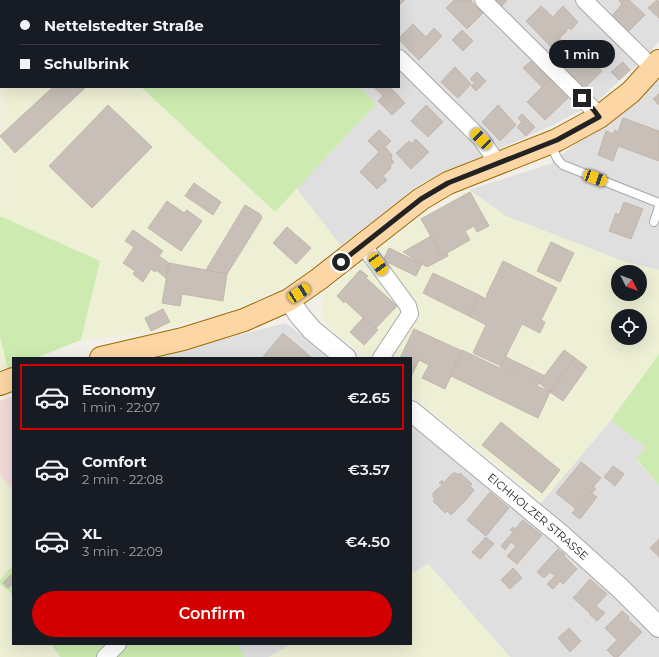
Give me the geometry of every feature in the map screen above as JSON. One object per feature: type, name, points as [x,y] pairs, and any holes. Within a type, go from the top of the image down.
[{"type":"main road","points":[[105,357],[183,339],[244,320],[289,300],[319,280],[421,199],[448,183],[550,143],[599,117],[631,92],[656,65]]},
{"type":"main road","points":[[0,384],[12,379]]},
{"type":"street","points":[[483,0],[593,109],[599,117]]},
{"type":"street","points":[[584,0],[656,65]]},
{"type":"street","points":[[400,59],[481,139],[492,155],[496,164]]},
{"type":"street","points":[[364,244],[408,306],[410,314],[382,357]]},
{"type":"street","points":[[289,300],[312,330],[345,357]]},
{"type":"street","name":"EICHHOLZER STRASSE","points":[[412,412],[560,534],[620,588],[659,627]]},
{"type":"street","points":[[105,657],[117,645]]},
{"type":"lane","points":[[550,143],[558,160],[563,165],[659,203]]},
{"type":"lane","points":[[654,222],[659,207]]},
{"type":"shaded area","points":[[400,0],[659,0],[659,41],[649,54],[595,103],[547,128],[421,183],[341,246],[296,188],[376,104],[361,88],[400,88]]},
{"type":"shaded area","points":[[659,79],[659,270],[647,267],[647,265],[638,265],[625,262],[506,216],[469,190],[550,164]]},
{"type":"shaded area","points":[[286,323],[328,357],[156,357]]},
{"type":"shaded area","points":[[12,396],[12,490],[0,475],[0,401]]},
{"type":"shaded area","points":[[611,420],[646,448],[636,460],[659,485],[659,657],[510,657],[428,564],[412,573],[412,426],[527,519]]},
{"type":"shaded area","points":[[238,645],[289,645],[269,657],[245,657]]},
{"type":"green space","points":[[1,88],[142,88],[274,212],[296,188],[341,246],[290,284],[236,309],[151,332],[81,340],[100,262],[0,216]]},
{"type":"green space","points":[[142,88],[361,88],[376,104],[275,212]]},
{"type":"green space","points":[[469,190],[506,216],[625,262],[638,265],[611,265],[611,301],[647,301],[647,267],[659,270],[659,354],[611,420],[542,502],[412,396],[412,357],[365,357],[334,332],[322,317],[322,300],[325,292],[421,217]]},
{"type":"green space","points":[[0,216],[100,261],[81,340],[38,357],[12,357],[12,367],[8,369],[0,337]]},
{"type":"green space","points":[[0,337],[8,369],[0,371]]},
{"type":"green space","points":[[659,354],[659,485],[636,459],[646,448],[611,420]]},
{"type":"green space","points":[[0,475],[12,490],[12,566],[0,580]]},
{"type":"green space","points":[[428,564],[510,657],[269,657],[289,645],[412,645],[412,573]]},
{"type":"green space","points":[[12,566],[12,594],[0,584],[0,580]]},
{"type":"green space","points":[[0,584],[12,594],[12,645],[51,645],[58,657],[0,657]]},
{"type":"green space","points":[[52,645],[109,645],[97,657],[60,657]]},
{"type":"green space","points":[[125,645],[238,645],[245,657],[112,657]]},
{"type":"building","points":[[400,0],[405,0],[400,5]]},
{"type":"building","points":[[454,0],[472,0],[471,1],[483,13],[467,29],[446,8]]},
{"type":"building","points":[[496,0],[507,0],[502,6]]},
{"type":"building","points":[[629,0],[645,15],[628,32],[612,16],[622,4],[619,1]]},
{"type":"building","points":[[657,0],[659,2],[659,18],[648,8]]},
{"type":"building","points":[[541,6],[553,17],[563,6],[578,22],[571,30],[569,28],[566,31],[559,39],[561,40],[553,49],[526,21]]},
{"type":"building","points":[[413,24],[426,37],[434,28],[442,36],[419,60],[400,41],[400,37]]},
{"type":"building","points":[[462,30],[473,41],[463,51],[452,40]]},
{"type":"building","points":[[603,42],[615,54],[605,64],[593,52]]},
{"type":"building","points":[[579,48],[602,71],[585,88],[562,65]]},
{"type":"building","points":[[531,61],[549,79],[542,87],[523,68]]},
{"type":"building","points":[[623,62],[630,70],[619,80],[611,72]]},
{"type":"building","points":[[455,67],[471,84],[458,98],[441,82]]},
{"type":"building","points":[[477,72],[486,81],[476,91],[471,86],[475,83],[470,79]]},
{"type":"building","points":[[550,79],[568,98],[545,120],[527,102]]},
{"type":"building","points":[[52,88],[85,88],[15,153],[0,136]]},
{"type":"building","points":[[375,88],[391,88],[383,96]]},
{"type":"building","points":[[391,88],[395,92],[382,105],[378,101]]},
{"type":"building","points":[[395,92],[405,103],[392,115],[382,105]]},
{"type":"building","points":[[659,94],[659,105],[653,99]]},
{"type":"building","points":[[108,105],[152,147],[92,208],[49,166]]},
{"type":"building","points":[[426,105],[443,122],[428,137],[411,121]]},
{"type":"building","points":[[498,105],[516,125],[500,141],[482,122]]},
{"type":"building","points":[[522,114],[535,127],[526,136],[517,127],[522,122],[518,118]]},
{"type":"building","points":[[623,118],[659,131],[659,161],[618,146],[613,161],[598,155],[606,131],[613,134],[615,130],[618,132]]},
{"type":"building","points":[[379,130],[391,141],[385,147],[392,155],[391,159],[394,162],[390,166],[391,168],[383,176],[387,180],[377,189],[360,172],[379,152],[368,141]]},
{"type":"building","points":[[416,139],[429,152],[424,156],[412,143]]},
{"type":"building","points":[[409,141],[425,156],[411,169],[396,153]]},
{"type":"building","points":[[194,183],[221,202],[213,215],[185,196]]},
{"type":"building","points":[[470,192],[489,226],[477,232],[474,226],[465,231],[470,240],[442,256],[421,219]]},
{"type":"building","points":[[167,201],[184,213],[187,210],[202,221],[181,251],[148,228]]},
{"type":"building","points":[[624,202],[643,209],[631,239],[609,231],[616,213],[619,215]]},
{"type":"building","points":[[245,205],[260,214],[262,218],[227,274],[206,270]]},
{"type":"building","points":[[287,227],[311,248],[296,264],[273,243]]},
{"type":"building","points":[[133,230],[163,251],[159,256],[169,263],[166,278],[156,270],[155,272],[151,269],[143,282],[133,274],[135,271],[123,263],[134,247],[125,241]]},
{"type":"building","points":[[431,236],[442,256],[447,253],[448,256],[427,267],[403,252]]},
{"type":"building","points":[[551,242],[574,253],[560,282],[537,271]]},
{"type":"building","points":[[389,248],[422,264],[416,276],[383,260]]},
{"type":"building","points":[[503,261],[557,288],[541,320],[545,322],[540,333],[522,324],[501,366],[473,353],[486,325],[469,316],[479,295],[486,299]]},
{"type":"building","points":[[169,263],[227,274],[223,301],[182,294],[180,306],[162,303]]},
{"type":"building","points":[[360,270],[368,276],[366,278],[397,306],[375,329],[345,301],[344,303],[337,296]]},
{"type":"building","points":[[433,273],[479,295],[469,316],[423,293]]},
{"type":"building","points":[[163,309],[170,322],[151,331],[145,318]]},
{"type":"building","points":[[363,318],[378,330],[364,345],[350,332]]},
{"type":"building","points":[[414,329],[462,351],[445,389],[422,378],[429,365],[419,360],[412,375],[412,357],[400,357]]},
{"type":"building","points":[[283,333],[311,357],[263,357]]},
{"type":"building","points":[[462,350],[550,392],[538,418],[451,376]]},
{"type":"building","points":[[564,350],[575,358],[550,392],[539,383]]},
{"type":"building","points":[[506,357],[545,376],[538,385],[500,367]]},
{"type":"building","points":[[575,358],[587,367],[563,401],[550,392]]},
{"type":"building","points":[[501,422],[560,470],[542,493],[482,445]]},
{"type":"building","points":[[581,462],[601,478],[593,487],[596,489],[592,493],[590,492],[576,509],[556,493]]},
{"type":"building","points":[[613,466],[624,474],[615,486],[604,477]]},
{"type":"building","points":[[453,473],[458,475],[460,473],[472,484],[470,486],[474,490],[451,515],[447,511],[445,513],[433,501],[435,499],[433,497],[433,493],[443,484],[439,483],[442,480],[443,483]]},
{"type":"building","points":[[490,492],[509,508],[486,536],[467,520]]},
{"type":"building","points":[[590,492],[597,497],[580,519],[572,513]]},
{"type":"building","points":[[523,520],[542,535],[517,564],[507,556],[516,546],[511,542],[505,550],[501,546],[513,532],[510,530],[513,527],[515,529]]},
{"type":"building","points":[[486,537],[494,544],[480,559],[472,552]]},
{"type":"building","points":[[659,539],[659,557],[650,548]]},
{"type":"building","points":[[558,549],[577,569],[563,584],[560,581],[553,589],[547,584],[555,576],[550,572],[544,578],[537,572]]},
{"type":"building","points":[[513,568],[517,572],[505,584],[501,580]]},
{"type":"building","points":[[517,572],[522,578],[510,589],[505,584]]},
{"type":"building","points":[[12,574],[12,585],[8,588],[3,583]]},
{"type":"building","points":[[590,579],[607,594],[596,606],[605,613],[597,621],[573,598]]},
{"type":"building","points":[[622,611],[642,632],[618,657],[614,657],[607,650],[617,640],[605,628]]},
{"type":"building","points":[[569,628],[581,641],[570,652],[558,638]]},
{"type":"route","points":[[341,262],[421,199],[448,183],[557,140],[599,117],[582,98]]}]
